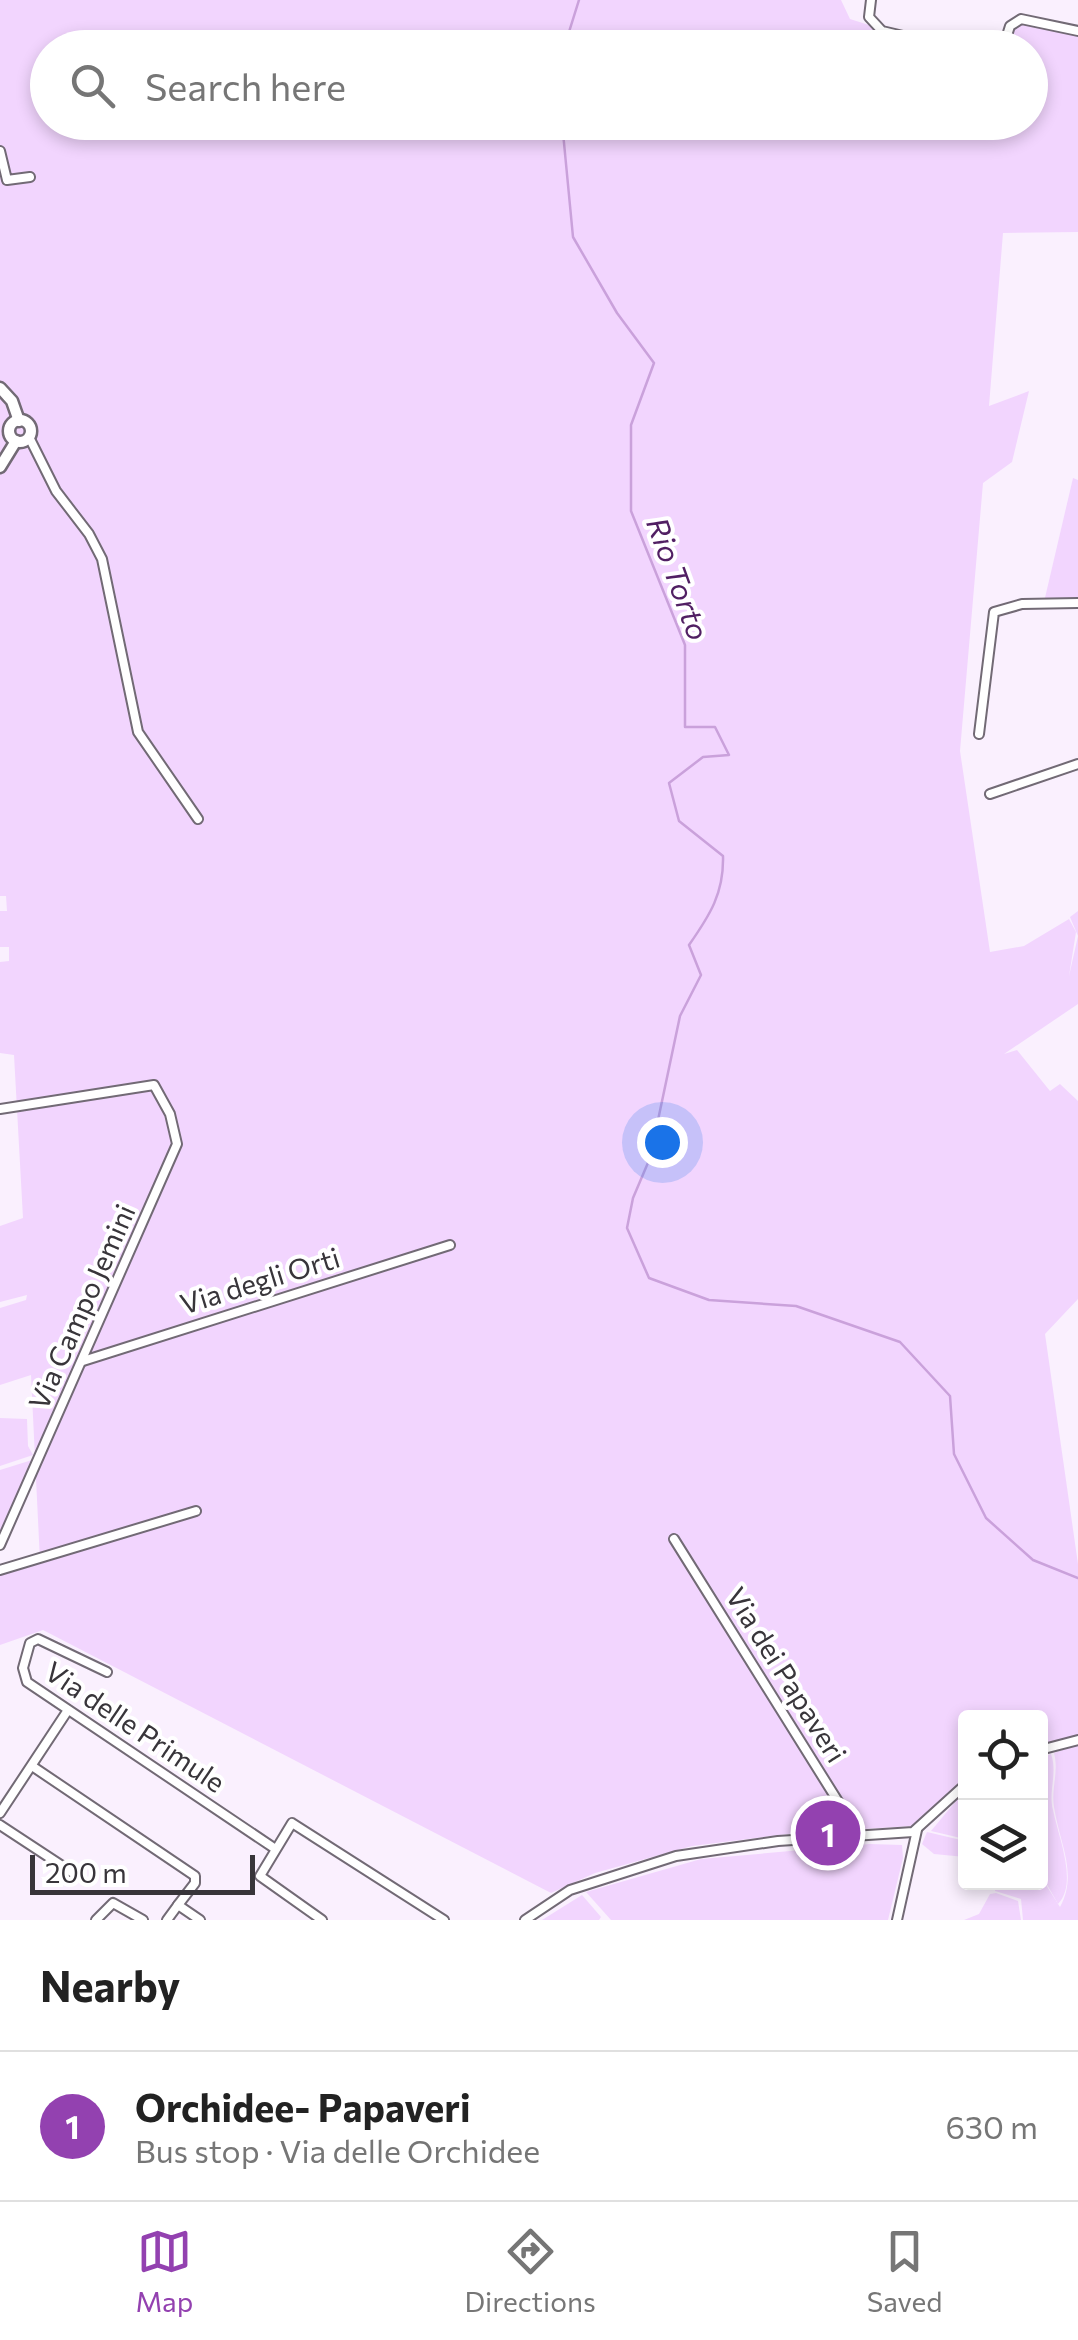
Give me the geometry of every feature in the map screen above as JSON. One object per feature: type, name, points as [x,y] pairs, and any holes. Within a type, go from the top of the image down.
[{"type":"street","points":[[871,0],[870,17],[879,30]]},
{"type":"street","points":[[1009,30],[1021,19],[1078,32]]},
{"type":"street","points":[[0,150],[7,180],[30,177]]},
{"type":"street","points":[[0,388],[12,402],[19,420],[30,427],[29,437],[56,491],[89,534],[102,560],[140,738],[198,819]]},
{"type":"street","points":[[16,441],[10,430],[19,420]]},
{"type":"street","points":[[0,467],[16,441],[29,437]]},
{"type":"street","points":[[979,734],[994,612],[1022,604],[1078,604]]},
{"type":"street","points":[[990,794],[1078,764]]},
{"type":"street","name":"Via Campo Jemini","points":[[0,1109],[155,1086],[172,1118],[177,1149],[0,1545]]},
{"type":"street","name":"Via degli Orti","points":[[82,1361],[450,1245]]},
{"type":"street","points":[[0,1570],[196,1511]]},
{"type":"street","name":"Via dei Papaveri","points":[[674,1539],[859,1835]]},
{"type":"street","name":"Via delle Primule","points":[[107,1672],[42,1640],[33,1640],[24,1678],[274,1848]]},
{"type":"street","points":[[0,1813],[68,1710]]},
{"type":"street","points":[[1048,1748],[1078,1740]]},
{"type":"street","points":[[32,1766],[195,1876],[195,1883],[167,1920]]},
{"type":"street","points":[[897,1920],[917,1830],[958,1792]]},
{"type":"street","points":[[322,1920],[261,1878],[260,1869],[290,1824],[299,1823],[444,1920]]},
{"type":"street","points":[[0,1825],[73,1873]]},
{"type":"street","points":[[525,1920],[570,1890],[662,1860],[756,1844],[917,1830]]},
{"type":"street","points":[[96,1920],[113,1902],[142,1920]]},
{"type":"street","points":[[178,1905],[200,1920]]},
{"type":"shaded area","points":[[0,0],[841,0],[850,19],[885,30],[30,30],[30,140],[1048,140],[1048,30],[1011,30],[1018,22],[1078,36],[1078,232],[1003,233],[989,406],[1029,391],[1012,462],[983,483],[960,751],[990,952],[1024,946],[1069,919],[1076,932],[1069,976],[1078,936],[1078,1004],[1004,1054],[1017,1050],[1050,1091],[1060,1084],[1078,1101],[1078,1299],[1045,1334],[1078,1564],[1078,1738],[1048,1746],[1048,1710],[958,1710],[958,1786],[913,1826],[796,1833],[692,1846],[595,1873],[551,1893],[43,1630],[0,1645],[0,1574],[40,1561],[31,1375],[0,1385],[0,1308],[26,1300],[27,1295],[0,1302],[0,1226],[23,1218],[14,1055],[0,1053],[0,962],[9,961],[9,947],[0,947],[0,911],[7,911],[6,896],[0,896]]},
{"type":"shaded area","points":[[1073,478],[1078,480],[1078,601],[1044,602]]},
{"type":"shaded area","points":[[1078,911],[1078,936],[1070,917]]},
{"type":"shaded area","points":[[0,1418],[27,1419],[28,1446],[33,1455],[0,1466]]},
{"type":"shaded area","points":[[32,1460],[0,1532],[0,1470]]},
{"type":"shaded area","points":[[1078,1744],[1078,1920],[1023,1920],[1021,1899],[995,1890],[1048,1888],[1060,1907],[1068,1883],[1054,1807],[1054,1753]]},
{"type":"shaded area","points":[[1051,1754],[1054,1768],[1052,1803],[1067,1873],[1064,1895],[1058,1904],[1048,1886]]},
{"type":"shaded area","points":[[958,1799],[958,1837],[931,1831]]},
{"type":"shaded area","points":[[927,1832],[958,1839],[958,1856],[934,1854],[922,1844]]},
{"type":"shaded area","points":[[870,1844],[902,1845],[903,1858],[888,1920],[611,1920],[586,1892],[701,1859]]},
{"type":"shaded area","points":[[990,1894],[1018,1901],[1021,1920],[964,1920],[979,1914]]},
{"type":"shaded area","points":[[582,1895],[601,1917],[599,1920],[542,1920]]},
{"type":"waterway","name":"Rio Torto","points":[[570,30],[579,0]]},
{"type":"waterway","name":"Rio Torto","points":[[564,140],[573,237],[617,313],[654,363],[631,425],[631,511],[685,645],[685,727],[715,727],[729,755],[703,757],[669,783],[679,821],[723,856],[723,869],[714,903],[689,945],[701,975],[680,1016],[650,1158],[633,1198],[627,1228],[649,1278],[709,1300],[796,1306],[900,1342],[950,1396],[954,1454],[986,1518],[1033,1560],[1078,1578]]},
{"type":"place","name":"Orchidee- Papaveri","points":[[828,1833]]}]
